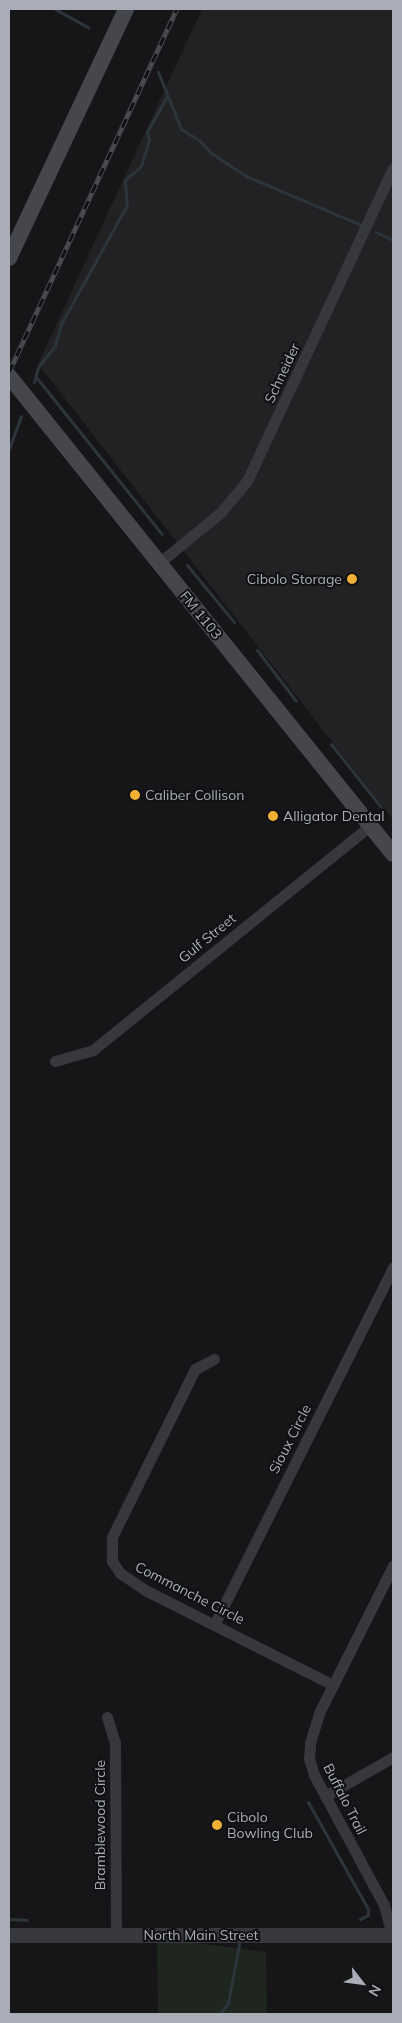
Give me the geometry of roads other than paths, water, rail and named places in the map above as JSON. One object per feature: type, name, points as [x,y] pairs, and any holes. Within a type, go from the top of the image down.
[{"type":"main road","points":[[9,258],[126,9]]},
{"type":"main road","name":"FM 1103","points":[[9,376],[393,854]]},
{"type":"street","name":"Schneider","points":[[159,564],[221,512],[247,481],[393,168]]},
{"type":"street","name":"Gulf Street","points":[[55,1061],[93,1050],[370,826]]},
{"type":"street","name":"Sioux Circle","points":[[214,1624],[393,1268]]},
{"type":"street","name":"Commanche Circle","points":[[214,1359],[195,1369],[110,1545],[115,1568],[128,1580],[333,1685]]},
{"type":"street","name":"Buffalo Trail","points":[[393,1566],[319,1713],[310,1750],[311,1768],[384,1905],[393,1935]]},
{"type":"street","name":"Bramblewood Circle","points":[[107,1717],[115,1743],[116,1935]]},
{"type":"street","points":[[325,1796],[393,1757]]},
{"type":"street","name":"North Main Street","points":[[9,1935],[393,1935]]},
{"type":"waterway","points":[[55,9],[88,27]]},
{"type":"waterway","points":[[158,72],[181,129],[200,141],[211,153],[246,176],[359,224]]},
{"type":"waterway","points":[[34,382],[38,367],[55,346],[61,324],[127,205],[125,180],[141,166],[149,140],[147,132],[167,96]]},
{"type":"waterway","points":[[376,232],[393,240]]},
{"type":"waterway","points":[[36,377],[162,534]]},
{"type":"waterway","points":[[9,449],[21,416]]},
{"type":"waterway","points":[[187,565],[234,622]]},
{"type":"waterway","points":[[257,650],[296,701]]},
{"type":"waterway","points":[[331,744],[381,807]]},
{"type":"waterway","points":[[308,1802],[368,1909],[368,1915],[360,1919]]},
{"type":"waterway","points":[[9,1919],[27,1920]]},
{"type":"waterway","points":[[220,2014],[228,2003],[239,1944]]},
{"type":"railway","points":[[9,372],[177,9]]},
{"type":"place","name":"Cibolo Storage","points":[[352,579]]},
{"type":"place","name":"Caliber Collison","points":[[135,795]]},
{"type":"place","name":"Alligator Dental","points":[[273,816]]},
{"type":"place","name":"Cibolo Bowling Club","points":[[217,1825]]}]
